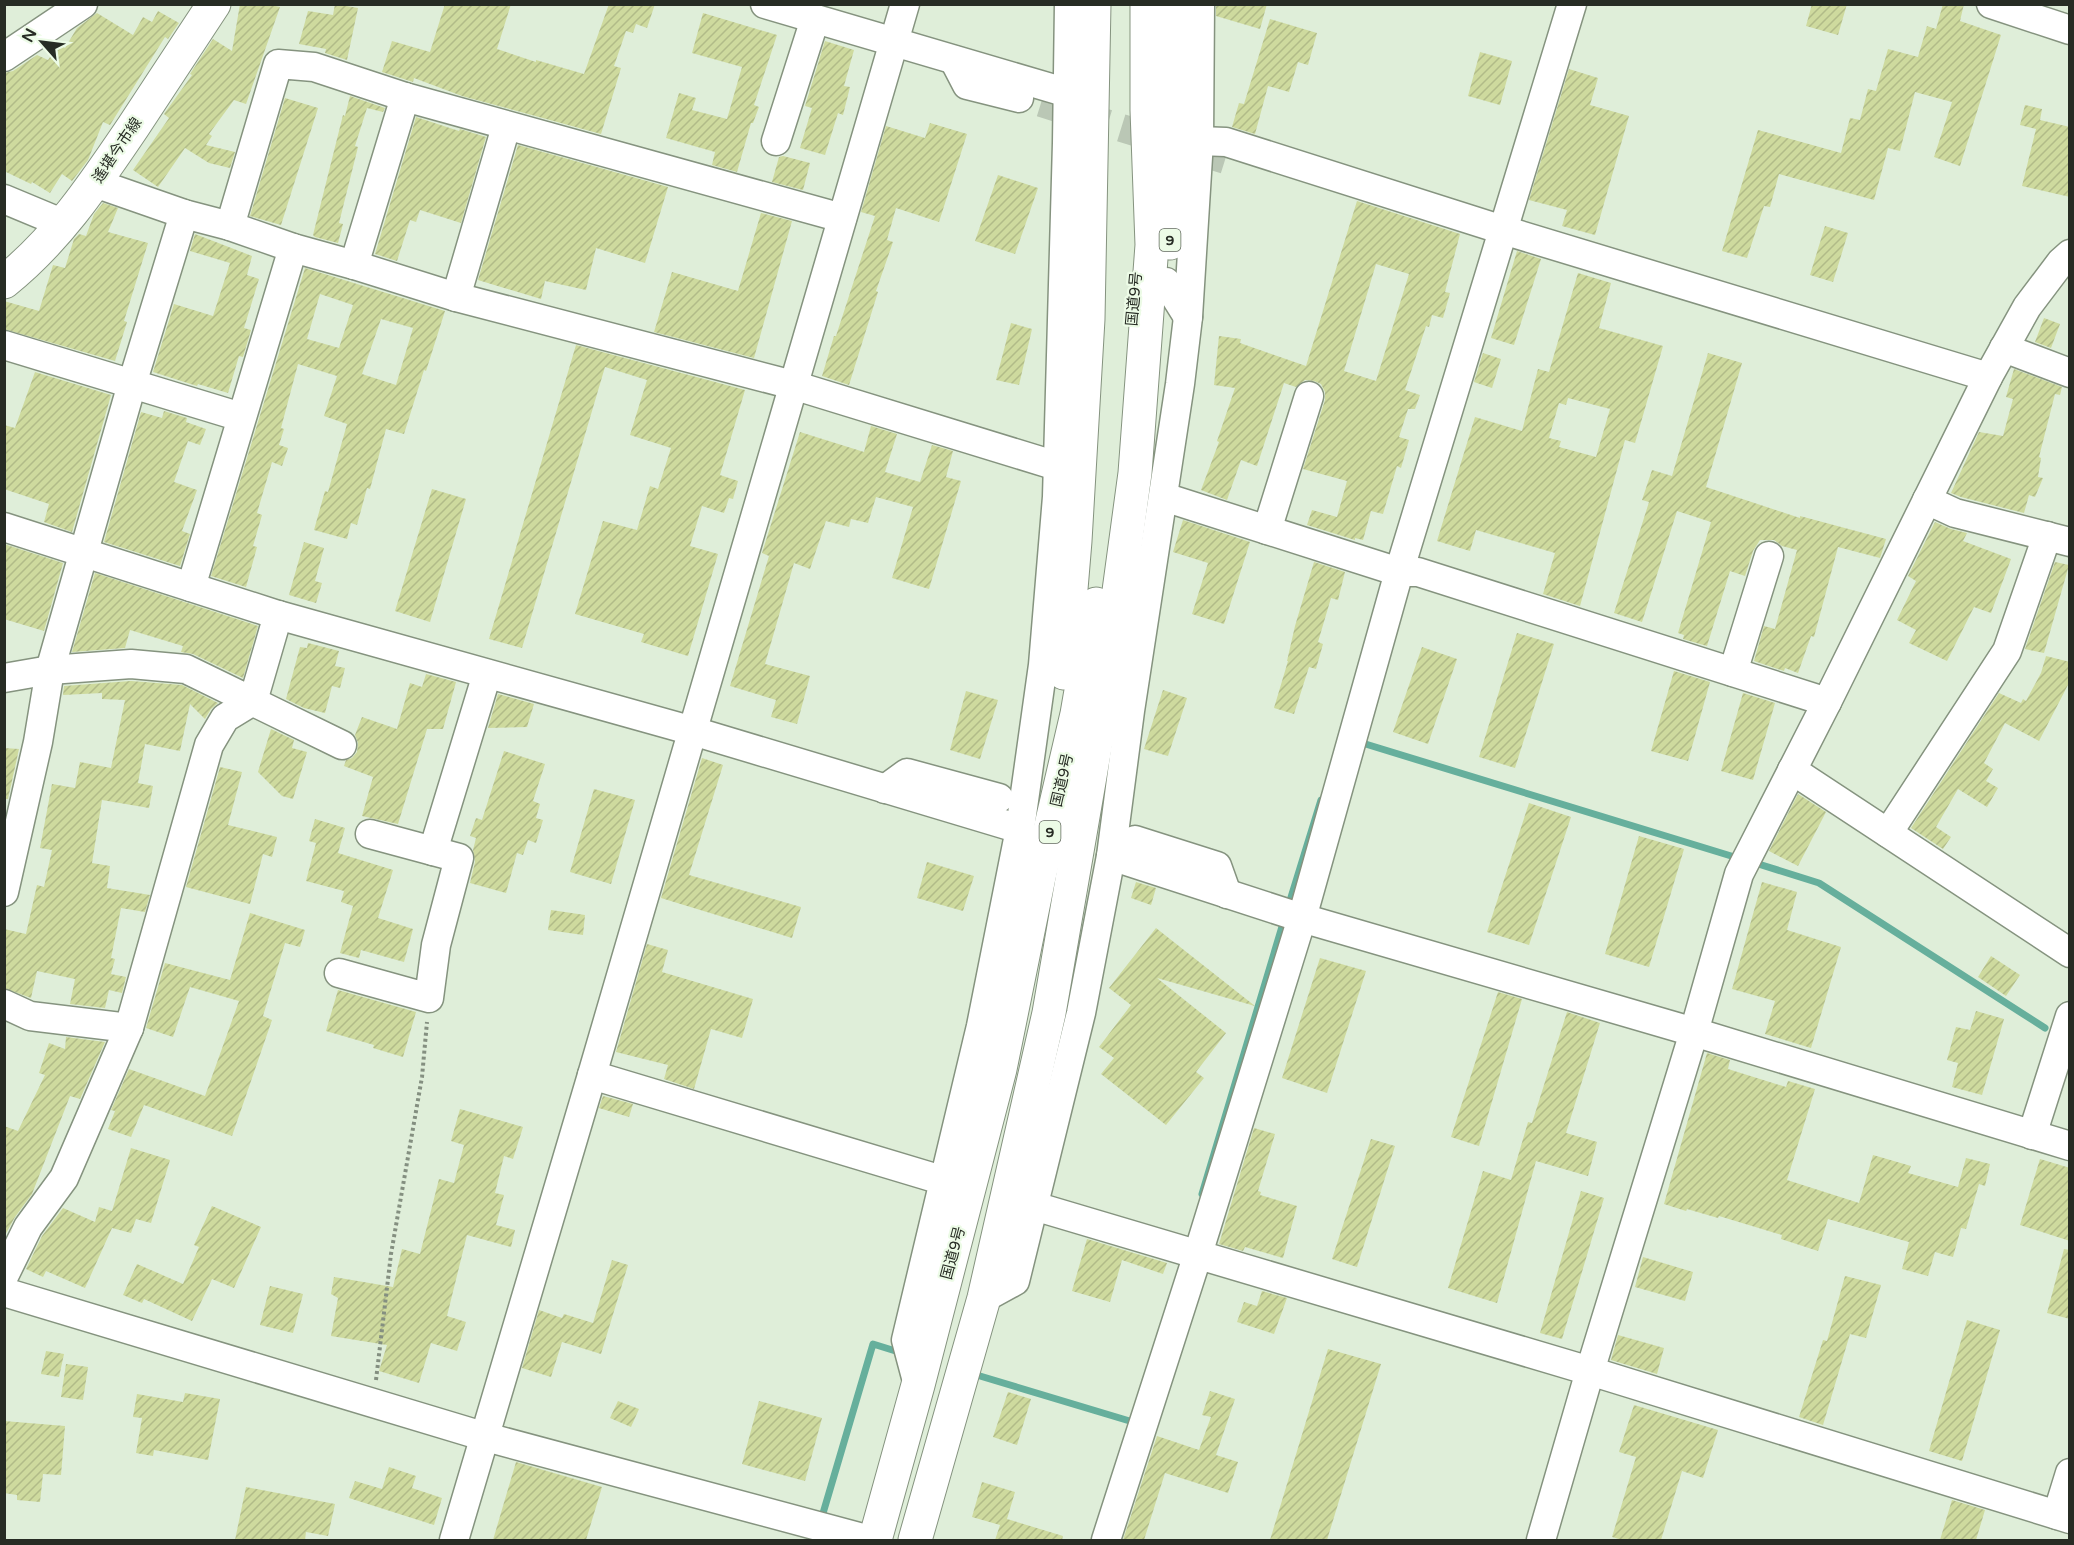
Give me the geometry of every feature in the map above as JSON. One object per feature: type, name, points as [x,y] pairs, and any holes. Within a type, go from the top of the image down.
[{"type":"main road","name":"遙堪今市線","points":[[4,282],[19,271],[64,225],[95,183],[214,4]]},
{"type":"main road","name":"9","points":[[1039,877],[1064,684],[1075,541],[1088,319],[1094,4]]},
{"type":"main road","name":"国道9号","points":[[915,1540],[984,1298],[1049,1013],[1108,672],[1136,473],[1152,246],[1147,110],[1147,4]]},
{"type":"main road","name":"9","points":[[1136,473],[1156,381],[1166,282],[1173,199],[1176,4]]},
{"type":"main road","name":"国道9号","points":[[875,1540],[918,1385],[1000,1069],[1039,877],[1077,714],[1107,540],[1134,313],[1147,110]]},
{"type":"street","points":[[4,57],[83,4]]},
{"type":"street","points":[[765,4],[1068,93]]},
{"type":"street","points":[[454,1540],[905,4]]},
{"type":"street","points":[[918,1385],[906,1340],[981,1026],[1020,829],[1042,665],[1058,466],[1069,4]]},
{"type":"street","points":[[984,1298],[1015,1281],[1081,1013],[1111,856],[1188,317],[1199,141],[1200,4]]},
{"type":"street","points":[[1106,1540],[1302,918],[1399,573],[1572,4]]},
{"type":"street","points":[[1991,4],[2065,21]]},
{"type":"street","points":[[776,141],[815,19]]},
{"type":"street","points":[[954,60],[967,85],[1041,103]]},
{"type":"street","points":[[230,226],[278,64],[314,67],[405,97],[842,218]]},
{"type":"street","points":[[354,264],[405,97]]},
{"type":"street","points":[[456,297],[503,137]]},
{"type":"street","points":[[1199,141],[1226,142],[1503,230],[1988,377]]},
{"type":"street","points":[[1225,160],[1289,180],[1310,169]]},
{"type":"street","points":[[95,183],[184,214],[230,226],[292,248],[354,264],[456,297],[793,385],[1058,466]]},
{"type":"street","points":[[4,199],[64,225]]},
{"type":"street","points":[[4,892],[38,742],[50,670],[132,384],[184,214]]},
{"type":"street","points":[[191,587],[292,248]]},
{"type":"street","points":[[1541,1540],[1590,1371],[1694,1032],[1739,874],[1988,377],[2027,307],[2061,262],[2070,254]]},
{"type":"street","points":[[1166,282],[1188,317]]},
{"type":"street","points":[[1063,286],[1088,319]]},
{"type":"street","points":[[4,345],[242,417]]},
{"type":"street","points":[[2004,348],[2070,373]]},
{"type":"street","points":[[1267,530],[1309,396]]},
{"type":"street","points":[[1164,497],[1399,573],[1418,572],[1827,702]]},
{"type":"street","points":[[1888,833],[2007,651],[2058,539],[1954,513],[1927,500]]},
{"type":"street","points":[[4,526],[278,615],[693,731],[896,781],[1020,829]]},
{"type":"street","points":[[1733,672],[1769,556]]},
{"type":"street","points":[[278,615],[253,701],[225,718],[209,745],[129,1028],[64,1178],[28,1227],[6,1293],[486,1437],[870,1540]]},
{"type":"street","points":[[4,678],[50,670],[131,664],[186,669],[342,745]]},
{"type":"street","points":[[1108,672],[1130,711]]},
{"type":"street","points":[[433,851],[487,674]]},
{"type":"street","points":[[1792,770],[2070,953]]},
{"type":"street","points":[[896,781],[992,788]]},
{"type":"street","points":[[1164,832],[1212,845],[1227,894]]},
{"type":"street","points":[[339,972],[429,998],[436,945],[459,858],[370,834]]},
{"type":"street","points":[[1135,840],[1217,866]]},
{"type":"street","points":[[1111,856],[1302,918],[1694,1032],[2070,1146]]},
{"type":"street","points":[[4,1004],[30,1016],[129,1028]]},
{"type":"street","points":[[1049,1013],[1070,1060]]},
{"type":"street","points":[[2032,1135],[2070,1016]]},
{"type":"street","points":[[981,1026],[1000,1069]]},
{"type":"street","points":[[592,1075],[945,1181]]},
{"type":"street","points":[[1034,1206],[1590,1371],[2063,1517],[2070,1473]]},
{"type":"path","points":[[374,1403],[391,1254],[422,1077],[429,998]]},
{"type":"building","points":[[240,4],[266,4],[280,7],[246,104],[234,100],[209,134],[212,136],[206,145],[235,152],[230,168],[209,163],[185,148],[158,187],[133,170],[169,118],[164,114],[192,75],[190,74],[213,39],[232,51]]},
{"type":"building","points":[[335,4],[358,8],[347,60],[325,53],[326,49],[299,44],[308,11],[333,15]]},
{"type":"building","points":[[445,4],[511,4],[497,49],[584,74],[609,4],[655,4],[647,28],[636,24],[633,33],[626,31],[614,66],[621,68],[601,134],[462,96],[414,78],[413,82],[382,72],[392,41],[430,52]]},
{"type":"building","points":[[1216,4],[1267,4],[1260,29],[1216,16]]},
{"type":"building","points":[[1812,4],[1847,4],[1838,35],[1806,26]]},
{"type":"building","points":[[1943,4],[1964,4],[1960,21],[2001,35],[1960,166],[1934,157],[1952,102],[1915,92],[1900,151],[1888,148],[1874,200],[1779,174],[1770,207],[1764,206],[1747,258],[1722,251],[1758,130],[1841,153],[1850,118],[1860,120],[1868,89],[1876,91],[1888,49],[1918,57],[1927,26],[1936,29]]},
{"type":"building","points":[[158,11],[179,23],[168,39],[165,37],[110,125],[103,122],[88,160],[72,181],[62,174],[50,193],[32,182],[31,184],[4,171],[4,73],[13,71],[37,55],[48,60],[59,44],[65,48],[77,28],[97,13],[133,35],[143,17],[152,22]]},
{"type":"building","points":[[703,13],[777,35],[754,105],[759,107],[751,123],[737,172],[712,165],[715,152],[666,138],[679,93],[696,98],[692,110],[727,119],[742,67],[692,53]]},
{"type":"building","points":[[1270,19],[1317,33],[1308,65],[1298,62],[1289,92],[1268,86],[1255,134],[1232,127],[1239,103],[1244,104]]},
{"type":"building","points":[[825,41],[854,50],[844,86],[850,87],[843,115],[838,113],[825,155],[800,148],[812,108],[805,106]]},
{"type":"building","points":[[1480,52],[1512,61],[1500,105],[1468,96]]},
{"type":"building","points":[[1569,69],[1598,78],[1590,105],[1629,116],[1595,235],[1562,226],[1567,210],[1529,200]]},
{"type":"building","points":[[350,96],[385,108],[383,112],[367,108],[355,146],[358,147],[339,223],[343,224],[338,243],[313,235],[343,115],[345,116]]},
{"type":"building","points":[[285,98],[318,108],[281,225],[250,216]]},
{"type":"building","points":[[2025,105],[2042,109],[2040,120],[2070,127],[2070,197],[2022,186],[2036,129],[2020,125]]},
{"type":"building","points":[[416,117],[486,137],[461,223],[420,210],[416,222],[410,220],[397,261],[375,254]]},
{"type":"building","points":[[930,123],[967,134],[939,222],[896,208],[887,240],[893,242],[876,291],[878,292],[849,385],[822,376],[875,216],[861,212],[886,126],[925,138]]},
{"type":"building","points":[[518,145],[668,187],[645,263],[596,248],[586,290],[545,281],[541,299],[478,280]]},
{"type":"building","points":[[779,157],[810,163],[803,190],[772,182]]},
{"type":"building","points":[[998,175],[1038,188],[1015,254],[975,241]]},
{"type":"building","points":[[1357,201],[1460,234],[1445,292],[1450,293],[1443,318],[1432,315],[1429,327],[1426,326],[1405,390],[1420,395],[1415,409],[1408,409],[1399,437],[1409,440],[1401,468],[1397,466],[1383,514],[1371,511],[1363,540],[1355,538],[1355,540],[1307,525],[1312,510],[1337,517],[1347,481],[1303,469],[1325,400],[1325,392],[1321,384],[1314,381],[1305,380],[1296,387],[1284,383],[1257,466],[1241,460],[1227,500],[1201,490],[1219,442],[1217,441],[1235,388],[1214,385],[1219,336],[1241,339],[1240,343],[1306,366]],"holes":[[[1376,264],[1409,274],[1376,381],[1344,371]]]},
{"type":"building","points":[[103,203],[118,208],[108,232],[148,243],[124,321],[127,322],[115,361],[4,329],[4,301],[39,311],[53,265],[65,268],[74,239],[79,234],[86,236],[94,214]]},
{"type":"building","points":[[761,213],[792,221],[754,358],[654,332],[672,272],[738,291]]},
{"type":"building","points":[[1825,226],[1848,233],[1833,282],[1810,275]]},
{"type":"building","points":[[195,234],[252,256],[247,275],[259,279],[244,328],[251,330],[243,357],[239,356],[228,393],[153,372],[174,304],[213,316],[230,263],[190,251]]},
{"type":"building","points":[[1517,251],[1541,259],[1514,345],[1491,338]]},
{"type":"building","points":[[305,268],[445,311],[404,434],[386,429],[370,489],[367,488],[357,525],[351,523],[347,539],[314,530],[325,491],[328,492],[347,424],[324,416],[337,376],[298,364],[281,428],[284,429],[279,445],[288,448],[282,466],[272,462],[257,513],[262,515],[253,546],[257,547],[246,587],[211,576]],"holes":[[[320,294],[353,305],[339,348],[307,339]],[[381,319],[413,328],[396,385],[362,374]]]},
{"type":"building","points":[[1578,273],[1611,283],[1599,328],[1663,346],[1635,443],[1625,440],[1580,606],[1543,594],[1555,553],[1476,530],[1470,551],[1437,541],[1475,417],[1522,431],[1538,369],[1549,372]],"holes":[[[1568,398],[1610,409],[1596,457],[1559,447],[1561,441],[1549,438],[1559,403],[1566,405]]]},
{"type":"building","points":[[2044,318],[2060,324],[2051,348],[2035,342]]},
{"type":"building","points":[[1011,323],[1032,329],[1019,385],[996,380]]},
{"type":"building","points":[[576,345],[745,390],[720,475],[738,481],[733,499],[729,498],[724,513],[702,506],[690,546],[718,554],[688,656],[641,642],[644,634],[575,614],[603,521],[637,530],[650,486],[658,489],[671,448],[630,435],[647,380],[605,367],[522,648],[489,639]]},
{"type":"building","points":[[1483,353],[1501,359],[1492,388],[1474,382]]},
{"type":"building","points":[[1708,353],[1742,363],[1706,487],[1800,518],[1800,516],[1886,539],[1880,558],[1838,547],[1814,637],[1811,636],[1798,673],[1754,661],[1764,626],[1775,629],[1797,550],[1782,546],[1774,540],[1760,540],[1753,551],[1745,576],[1730,571],[1707,646],[1683,639],[1684,635],[1678,633],[1711,522],[1677,511],[1642,622],[1614,613],[1649,502],[1642,500],[1652,470],[1672,476]]},
{"type":"building","points":[[2014,369],[2062,387],[2060,395],[2055,394],[2039,457],[2041,458],[2038,477],[2043,478],[2035,497],[2029,495],[2024,513],[1951,493],[1979,432],[2003,436],[2013,399],[2006,397]]},
{"type":"building","points":[[35,372],[111,395],[72,532],[44,522],[49,504],[4,489],[4,425],[15,428]]},
{"type":"building","points":[[164,411],[187,418],[186,422],[206,429],[200,445],[188,441],[174,482],[197,490],[182,531],[190,534],[180,566],[104,542],[141,412],[162,418]]},
{"type":"building","points":[[871,426],[897,434],[885,472],[920,482],[932,445],[953,451],[946,477],[961,481],[929,589],[892,578],[913,507],[876,497],[868,523],[851,519],[849,527],[826,521],[810,569],[794,563],[765,664],[810,676],[797,724],[771,717],[776,700],[730,686],[769,556],[762,553],[800,432],[864,452]]},
{"type":"building","points":[[432,489],[466,499],[430,622],[395,611]]},
{"type":"building","points":[[1183,520],[1250,542],[1224,624],[1192,614],[1208,563],[1173,552]]},
{"type":"building","points":[[1935,522],[1967,533],[1963,541],[2011,559],[1991,613],[1974,607],[1947,661],[1909,643],[1916,630],[1897,620],[1916,581],[1908,576]]},
{"type":"building","points":[[304,542],[324,548],[315,581],[322,583],[316,603],[289,595]]},
{"type":"building","points":[[4,544],[63,563],[44,631],[4,619]]},
{"type":"building","points":[[1314,562],[1345,572],[1338,600],[1331,598],[1318,642],[1323,644],[1316,669],[1309,667],[1294,714],[1274,708]]},
{"type":"building","points":[[2055,562],[2069,565],[2044,653],[2025,649]]},
{"type":"building","points":[[95,573],[258,626],[243,678],[193,654],[181,652],[183,646],[130,630],[125,648],[72,652]]},
{"type":"building","points":[[1517,633],[1554,644],[1515,768],[1479,757]]},
{"type":"building","points":[[308,643],[339,651],[335,666],[345,668],[340,688],[332,686],[325,713],[304,708],[286,699],[300,647],[307,648]]},
{"type":"building","points":[[1422,647],[1457,659],[1428,744],[1393,732]]},
{"type":"building","points":[[2046,656],[2070,662],[2070,681],[2039,741],[2005,723],[1984,763],[1993,769],[1986,781],[1998,788],[1987,807],[1958,789],[1936,827],[1951,837],[1943,849],[1911,828],[1999,693],[2021,703],[2023,699],[2026,701],[2041,673]]},
{"type":"building","points":[[1674,671],[1710,682],[1688,761],[1651,751]]},
{"type":"building","points":[[426,674],[456,682],[443,729],[427,729],[398,824],[362,816],[373,777],[344,766],[346,760],[352,758],[357,752],[358,743],[355,735],[362,717],[397,729],[410,683],[422,687]]},
{"type":"building","points":[[131,681],[182,685],[218,703],[205,719],[190,704],[180,751],[145,744],[138,783],[153,786],[149,808],[102,800],[92,863],[110,866],[107,888],[150,895],[145,912],[121,908],[111,958],[115,959],[111,974],[126,977],[122,993],[109,990],[105,1008],[70,1004],[75,979],[37,971],[31,998],[4,988],[4,929],[26,934],[37,885],[44,887],[52,850],[40,848],[52,784],[75,788],[80,762],[111,768],[125,700],[102,699],[102,693],[63,695],[64,686]]},
{"type":"building","points":[[1163,690],[1187,698],[1168,756],[1144,749]]},
{"type":"building","points":[[966,691],[998,700],[980,759],[950,750]]},
{"type":"building","points":[[1743,693],[1775,703],[1753,780],[1721,771]]},
{"type":"building","points":[[498,694],[534,704],[527,727],[488,728]]},
{"type":"building","points":[[271,729],[294,740],[292,748],[307,752],[293,799],[282,796],[258,772]]},
{"type":"building","points":[[4,748],[19,749],[8,799],[4,799]]},
{"type":"building","points":[[504,751],[545,764],[533,801],[540,804],[536,818],[543,820],[536,843],[528,840],[523,855],[517,853],[506,893],[470,883],[475,862],[473,850],[476,838],[470,836],[476,818],[482,820]]},
{"type":"building","points":[[702,758],[723,765],[689,875],[801,907],[792,938],[661,898]]},
{"type":"building","points":[[220,767],[242,772],[228,825],[277,837],[272,857],[263,854],[250,904],[186,887]]},
{"type":"building","points":[[594,789],[635,800],[611,884],[570,872]]},
{"type":"building","points":[[1798,794],[1826,812],[1798,866],[1769,851]]},
{"type":"building","points":[[1529,803],[1571,817],[1529,945],[1487,932]]},
{"type":"building","points":[[315,819],[345,828],[338,853],[393,870],[378,918],[413,929],[404,962],[361,950],[359,958],[340,953],[353,906],[341,902],[344,891],[306,881],[316,843],[309,841]]},
{"type":"building","points":[[1639,836],[1684,849],[1649,967],[1605,954]]},
{"type":"building","points":[[927,862],[974,876],[963,911],[917,898]]},
{"type":"building","points":[[1136,882],[1156,888],[1151,905],[1131,898]]},
{"type":"building","points":[[1762,882],[1797,892],[1787,930],[1841,947],[1811,1048],[1765,1034],[1775,1001],[1732,989]]},
{"type":"building","points":[[551,910],[585,915],[583,935],[548,930]]},
{"type":"building","points":[[250,913],[305,930],[300,947],[285,943],[263,1016],[272,1020],[232,1136],[144,1105],[131,1137],[108,1129],[115,1111],[111,1110],[129,1069],[205,1096],[239,1001],[190,987],[173,1037],[146,1028],[165,963],[230,980]]},
{"type":"building","points":[[1156,928],[1255,1006],[1157,978],[1226,1033],[1196,1072],[1204,1078],[1166,1125],[1101,1074],[1114,1058],[1099,1047],[1131,1005],[1109,988]]},
{"type":"building","points":[[647,944],[668,950],[662,972],[753,999],[742,1038],[711,1029],[694,1089],[664,1079],[668,1065],[616,1052]]},
{"type":"building","points":[[1991,956],[2020,975],[2006,996],[1978,977]]},
{"type":"building","points":[[1320,958],[1366,971],[1327,1093],[1282,1078]]},
{"type":"building","points":[[338,990],[416,1012],[403,1057],[373,1048],[374,1045],[326,1031]]},
{"type":"building","points":[[1498,992],[1522,999],[1479,1146],[1451,1137]]},
{"type":"building","points":[[1976,1011],[2004,1019],[1982,1095],[1952,1087],[1958,1063],[1947,1060],[1956,1027],[1970,1030]]},
{"type":"building","points":[[1567,1012],[1600,1023],[1566,1133],[1597,1142],[1588,1176],[1536,1161],[1497,1303],[1448,1288],[1483,1171],[1511,1180],[1528,1122],[1532,1123]]},
{"type":"building","points":[[66,1037],[105,1042],[80,1099],[70,1096],[32,1194],[4,1237],[4,1126],[18,1131],[45,1075],[39,1073],[49,1043],[65,1049]]},
{"type":"building","points":[[1707,1053],[1730,1060],[1728,1069],[1786,1087],[1788,1081],[1815,1089],[1787,1180],[1859,1203],[1873,1155],[1911,1166],[1908,1173],[1958,1187],[1966,1158],[1990,1164],[1985,1186],[1979,1184],[1966,1229],[1961,1228],[1953,1257],[1935,1252],[1928,1276],[1902,1269],[1909,1242],[1828,1219],[1818,1251],[1781,1239],[1782,1235],[1719,1216],[1718,1218],[1664,1204]]},
{"type":"building","points":[[603,1096],[633,1104],[629,1117],[599,1108]]},
{"type":"building","points":[[460,1109],[523,1127],[513,1159],[504,1156],[495,1193],[504,1195],[496,1225],[515,1230],[511,1247],[467,1235],[447,1316],[466,1322],[457,1351],[431,1343],[419,1383],[379,1371],[387,1345],[331,1336],[338,1298],[331,1294],[334,1277],[393,1287],[402,1249],[420,1254],[439,1179],[454,1183],[464,1145],[451,1141]]},
{"type":"building","points":[[1254,1128],[1275,1134],[1258,1191],[1261,1192],[1260,1195],[1297,1206],[1283,1258],[1245,1247],[1243,1251],[1219,1244]]},
{"type":"building","points":[[1371,1139],[1395,1146],[1357,1267],[1332,1259]]},
{"type":"building","points":[[131,1148],[170,1160],[151,1223],[136,1219],[131,1233],[112,1228],[85,1288],[46,1271],[43,1277],[26,1269],[42,1236],[63,1208],[95,1222],[99,1207],[112,1211]]},
{"type":"building","points":[[2040,1159],[2070,1168],[2070,1241],[2020,1225]]},
{"type":"building","points":[[1581,1191],[1604,1198],[1562,1339],[1540,1333]]},
{"type":"building","points":[[212,1206],[261,1227],[234,1288],[212,1279],[192,1321],[144,1299],[142,1303],[123,1295],[137,1264],[183,1284],[199,1247],[194,1245]]},
{"type":"building","points":[[1087,1239],[1167,1263],[1163,1274],[1122,1260],[1110,1302],[1072,1291]]},
{"type":"building","points":[[2064,1249],[2070,1250],[2070,1319],[2047,1313]]},
{"type":"building","points":[[1643,1257],[1693,1272],[1685,1301],[1635,1287]]},
{"type":"building","points":[[612,1260],[628,1265],[601,1354],[562,1342],[551,1377],[522,1368],[539,1310],[562,1318],[564,1314],[593,1323]]},
{"type":"building","points":[[1845,1276],[1881,1285],[1866,1338],[1850,1334],[1823,1425],[1799,1417],[1823,1340],[1827,1341]]},
{"type":"building","points":[[270,1286],[303,1294],[293,1333],[260,1325]]},
{"type":"building","points":[[1262,1291],[1287,1298],[1274,1334],[1237,1322],[1244,1302],[1257,1306]]},
{"type":"building","points":[[1967,1320],[2000,1330],[1962,1461],[1929,1451]]},
{"type":"building","points":[[1618,1335],[1664,1348],[1657,1374],[1611,1360]]},
{"type":"building","points":[[1328,1349],[1381,1364],[1327,1540],[1270,1540]]},
{"type":"building","points":[[46,1351],[64,1354],[59,1377],[41,1374]]},
{"type":"building","points":[[66,1364],[88,1367],[83,1400],[61,1397]]},
{"type":"building","points":[[1210,1391],[1235,1399],[1216,1455],[1238,1462],[1228,1493],[1165,1473],[1144,1540],[1123,1540],[1157,1436],[1199,1450],[1211,1417],[1202,1415]]},
{"type":"building","points":[[1008,1392],[1031,1399],[1017,1445],[993,1437]]},
{"type":"building","points":[[185,1393],[220,1399],[208,1460],[154,1450],[153,1456],[136,1453],[142,1418],[133,1417],[137,1394],[183,1402]]},
{"type":"building","points":[[618,1401],[639,1409],[631,1427],[610,1418]]},
{"type":"building","points":[[759,1401],[822,1418],[805,1481],[742,1464]]},
{"type":"building","points":[[1634,1405],[1718,1430],[1703,1478],[1682,1471],[1661,1540],[1622,1540],[1612,1537],[1636,1457],[1619,1452]]},
{"type":"building","points":[[4,1421],[65,1426],[61,1475],[43,1474],[40,1502],[17,1500],[17,1495],[4,1493]]},
{"type":"building","points":[[516,1462],[602,1487],[586,1540],[493,1540]]},
{"type":"building","points":[[389,1467],[416,1476],[412,1488],[442,1498],[434,1525],[349,1498],[355,1481],[382,1489]]},
{"type":"building","points":[[982,1482],[1015,1492],[1007,1519],[1063,1536],[1062,1540],[995,1540],[1000,1525],[972,1517]]},
{"type":"building","points":[[246,1487],[335,1504],[328,1536],[306,1532],[305,1540],[235,1540]]},
{"type":"building","points":[[1952,1500],[1985,1510],[1976,1540],[1940,1540]]},
{"type":"waterway","points":[[1359,742],[1741,859]]},
{"type":"waterway","points":[[1288,907],[1321,800]]},
{"type":"waterway","points":[[1752,862],[1819,883],[2045,1028]]},
{"type":"waterway","points":[[1202,1194],[1284,920]]},
{"type":"waterway","points":[[821,1520],[873,1344],[902,1353]]},
{"type":"waterway","points":[[970,1373],[1133,1422],[1135,1417]]},
{"type":"tunnel","points":[[1041,103],[1225,160]]}]
